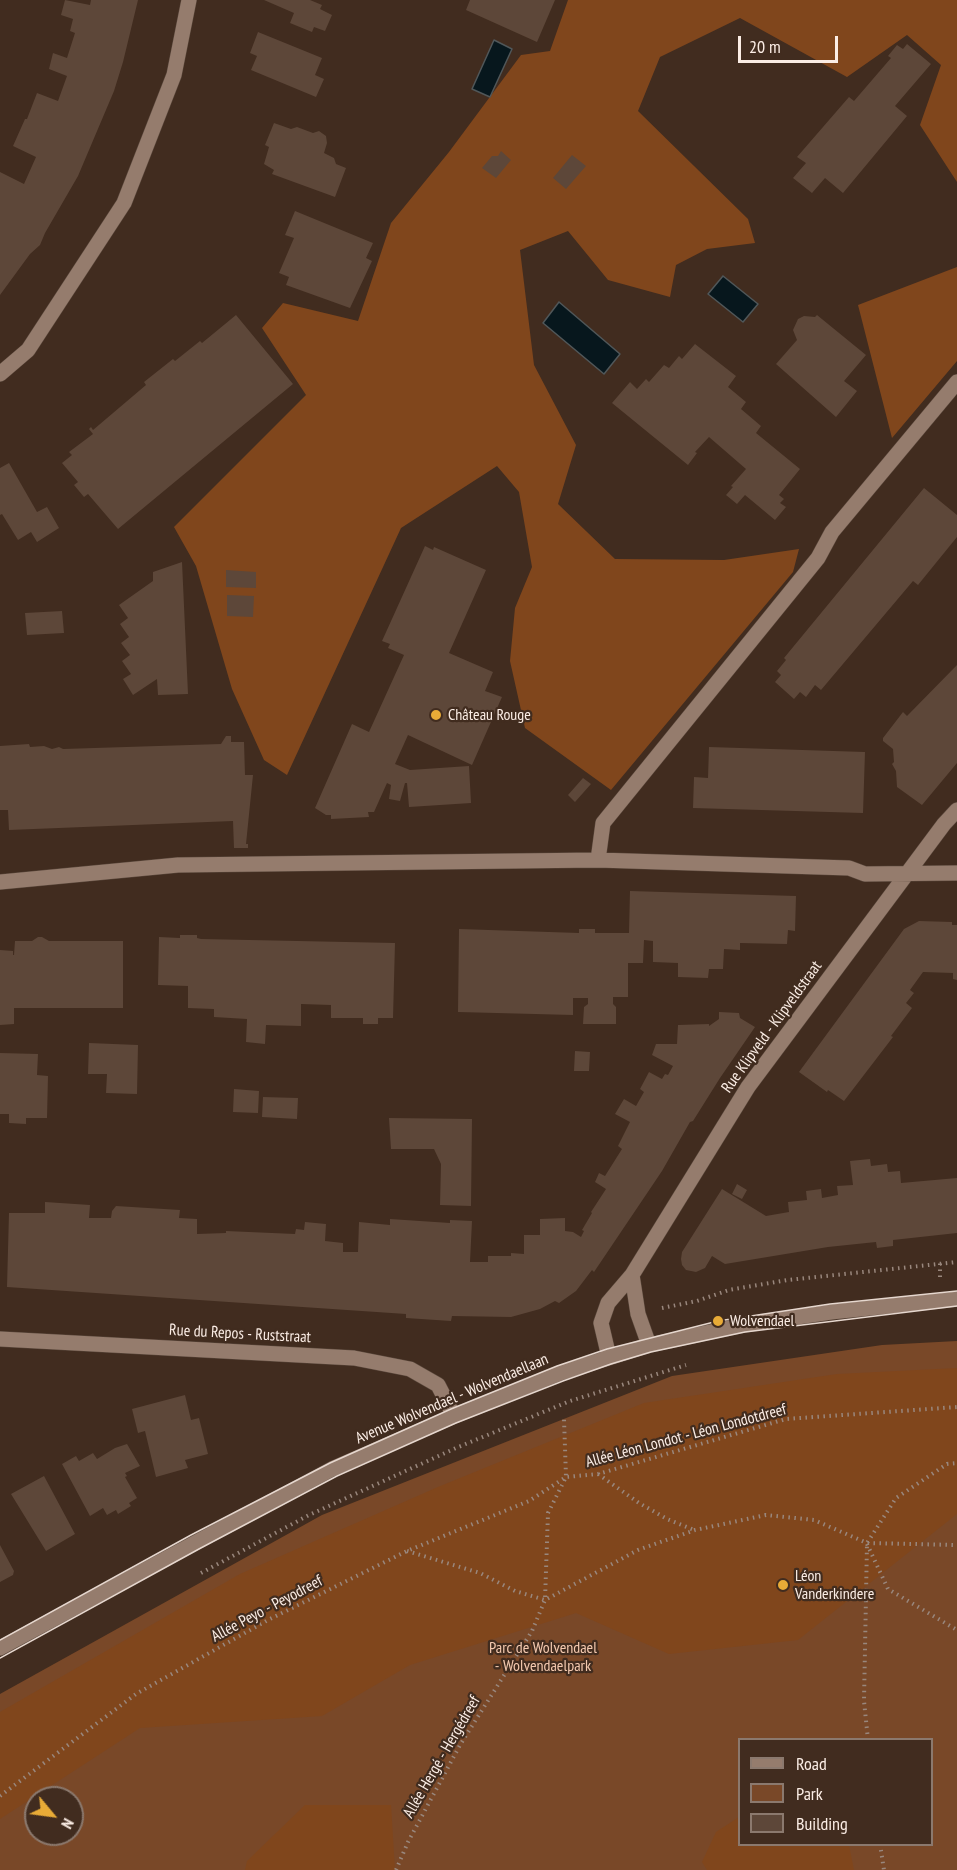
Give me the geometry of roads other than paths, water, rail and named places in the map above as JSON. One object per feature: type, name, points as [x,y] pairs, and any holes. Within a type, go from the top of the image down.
[{"type":"street","points":[[0,374],[28,350],[123,203],[174,75],[189,0]]},
{"type":"street","points":[[598,860],[603,823],[818,558],[832,532],[957,382]]},
{"type":"street","name":"Rue Klipveld - Klipveldstraat","points":[[609,1357],[601,1323],[608,1303],[632,1275],[748,1087],[944,824],[957,810]]},
{"type":"street","points":[[0,882],[178,865],[598,860],[849,868],[865,874],[957,873]]},
{"type":"street","points":[[632,1275],[638,1314],[649,1345]]},
{"type":"street","name":"Avenue Wolvendael - Wolvendaellaan","points":[[0,1648],[332,1469],[560,1373],[649,1345],[743,1325],[831,1312],[957,1299]]},
{"type":"street","name":"Rue du Repos - Ruststraat","points":[[0,1339],[354,1358],[410,1369],[438,1384],[454,1416]]},
{"type":"tram line","points":[[0,1640],[191,1535],[330,1463],[451,1409],[557,1366],[607,1349],[718,1321],[830,1304],[957,1291]]},
{"type":"tram line","points":[[0,1658],[337,1476],[456,1423],[563,1381],[651,1352],[745,1332],[957,1306]]},
{"type":"place","name":"Château Rouge","points":[[436,715]]},
{"type":"place","name":"Wolvendael","points":[[718,1321]]},
{"type":"place","name":"Léon Vanderkindere","points":[[783,1585]]},
{"type":"park label","name":"Parc de Wolvendael - Wolvendaelpark","points":[[543,1657]]}]
